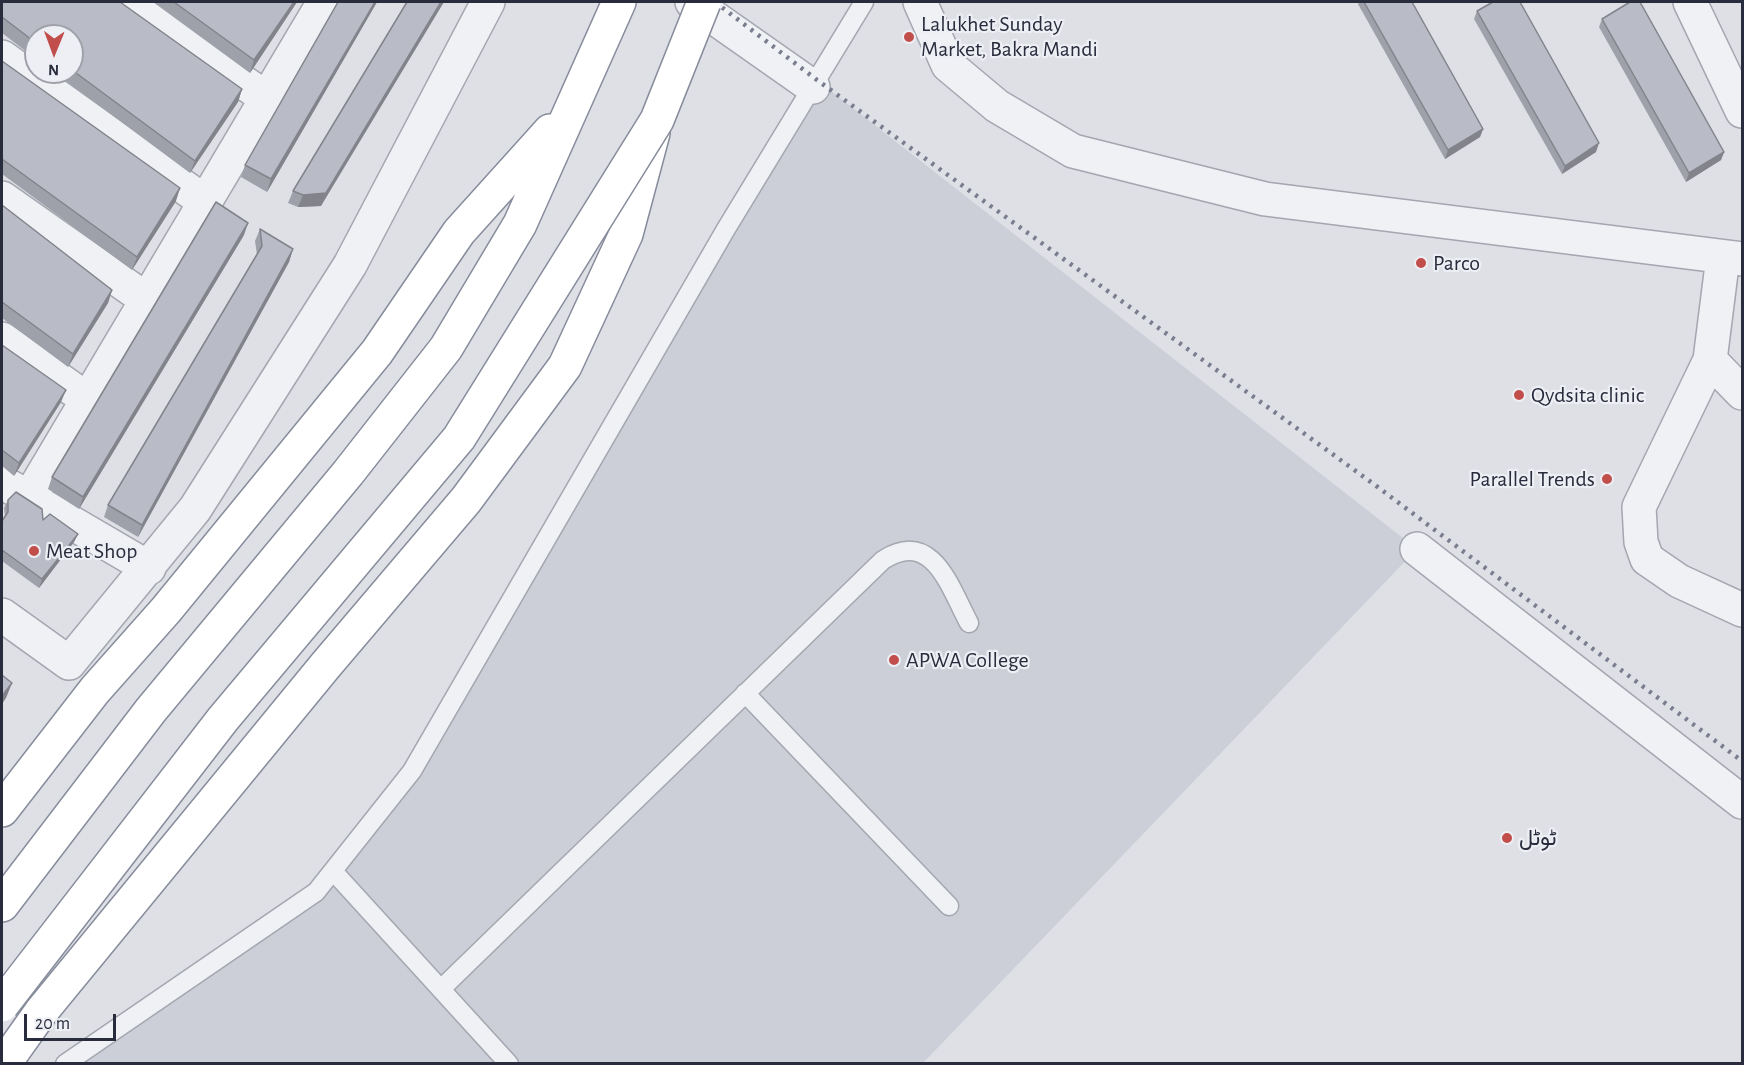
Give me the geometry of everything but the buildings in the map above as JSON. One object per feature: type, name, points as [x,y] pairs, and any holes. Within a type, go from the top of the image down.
[{"type":"highway","points":[[2,905],[151,710],[348,473],[446,348],[520,224],[619,2]]},
{"type":"highway","points":[[4,1064],[41,1012],[325,666],[466,500],[565,366],[626,234],[657,120],[704,2]]},
{"type":"highway","points":[[2,810],[94,690],[166,610],[377,352],[459,232],[569,110]]},
{"type":"highway","points":[[2,1005],[223,719],[459,438],[657,120]]},
{"type":"street","points":[[128,2],[266,98]]},
{"type":"street","points":[[29,498],[324,2]]},
{"type":"street","points":[[2,615],[69,663],[149,568],[195,509],[350,265],[489,2]]},
{"type":"street","points":[[692,2],[813,87]]},
{"type":"street","points":[[920,2],[948,65],[997,106],[1073,151],[1265,199],[1733,258],[1710,360],[1639,507],[1641,542],[1647,559],[1671,575],[1743,610]]},
{"type":"street","points":[[1690,2],[1743,111]]},
{"type":"street","points":[[2,57],[205,202]]},
{"type":"street","points":[[2,198],[147,300]]},
{"type":"street","points":[[2,339],[88,400]]},
{"type":"street","points":[[1710,360],[1743,393]]},
{"type":"street","points":[[2,482],[149,568]]},
{"type":"street","points":[[1417,549],[1743,802]]},
{"type":"lane","points":[[65,1064],[316,892],[412,771],[720,239],[864,2]]},
{"type":"lane","points":[[441,989],[883,560],[894,553],[910,550],[937,562],[969,623]]},
{"type":"lane","points":[[745,693],[949,906]]},
{"type":"lane","points":[[333,871],[510,1064]]},
{"type":"shaded area","name":"APWA College","points":[[817,80],[1417,549],[923,1063],[65,1064],[340,880],[412,771]]},
{"type":"railway","points":[[715,2],[817,80],[1375,485],[1742,761]]},
{"type":"place","name":"Lalukhet Sunday Market, Bakra Mandi","points":[[909,37]]},
{"type":"place","name":"Parco","points":[[1421,263]]},
{"type":"place","name":"Qydsita clinic","points":[[1519,395]]},
{"type":"place","name":"Parallel Trends","points":[[1607,479]]},
{"type":"place","name":"Meat Shop","points":[[34,551]]},
{"type":"place","name":"APWA College","points":[[894,660]]},
{"type":"place","name":"ٹوٹل","points":[[1507,838]]}]
